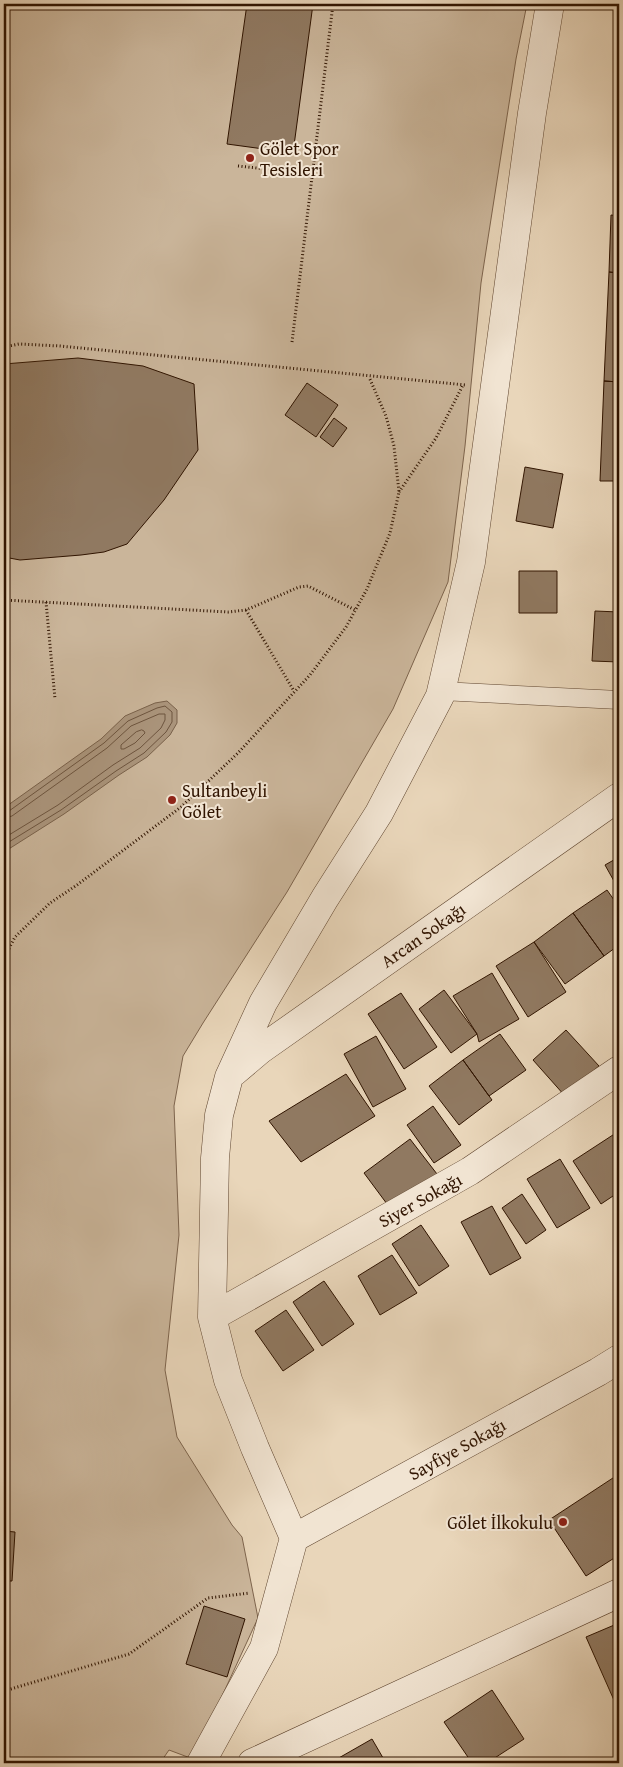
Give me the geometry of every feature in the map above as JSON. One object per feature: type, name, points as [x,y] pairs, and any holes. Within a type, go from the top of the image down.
[{"type":"street","points":[[201,1763],[264,1648],[294,1538],[228,1380],[212,1317],[215,1158],[219,1115],[229,1076],[263,1003],[325,898],[379,813],[440,696],[471,562],[532,113],[550,4]]},
{"type":"street","name":"Arcan Sokağı","points":[[229,1076],[260,1050],[619,797]]},
{"type":"street","name":"Siyer Sokağı","points":[[212,1317],[470,1171],[619,1070]]},
{"type":"street","name":"Sayfiye Sokağı","points":[[294,1538],[598,1372],[619,1358]]},
{"type":"street","points":[[252,1763],[619,1594]]},
{"type":"lane","points":[[441,691],[619,700]]},
{"type":"path","points":[[292,342],[333,4]]},
{"type":"path","points":[[238,166],[312,174]]},
{"type":"path","points":[[4,347],[19,344],[60,346],[496,388]]},
{"type":"path","points":[[4,957],[15,937],[50,903],[181,807],[238,753],[310,675],[346,627],[367,589],[390,533],[399,492],[395,454],[386,416],[369,377]]},
{"type":"path","points":[[399,492],[436,438],[463,385]]},
{"type":"path","points":[[4,600],[228,612],[246,610],[299,587],[308,586],[355,610]]},
{"type":"path","points":[[46,602],[55,699]]},
{"type":"path","points":[[246,610],[294,691]]},
{"type":"path","points":[[4,1691],[129,1654],[208,1598],[280,1590]]},
{"type":"shaded area","name":"Sultanbeyli Gölet","points":[[4,4],[527,4],[516,59],[481,283],[465,446],[448,582],[393,709],[287,892],[183,1056],[174,1106],[179,1235],[165,1370],[177,1437],[232,1525],[242,1537],[258,1618],[193,1759],[169,1750],[160,1763],[4,1763]]},
{"type":"water","points":[[167,701],[177,710],[177,723],[170,735],[147,757],[64,814],[4,852],[4,808],[101,739],[125,716],[155,703]]},
{"type":"building","points":[[247,4],[313,4],[293,153],[227,144]]},
{"type":"building","points":[[611,215],[619,216],[619,273],[609,272]]},
{"type":"building","points":[[609,272],[619,273],[619,382],[604,381]]},
{"type":"building","points":[[78,358],[143,366],[194,384],[198,450],[164,500],[127,544],[104,552],[81,555],[20,560],[4,557],[4,364]]},
{"type":"building","points":[[604,381],[619,382],[619,481],[600,481]]},
{"type":"building","points":[[307,383],[338,405],[316,437],[285,415]]},
{"type":"building","points":[[334,418],[347,428],[333,447],[320,437]]},
{"type":"building","points":[[525,467],[563,474],[553,528],[516,521]]},
{"type":"building","points":[[519,571],[557,571],[557,613],[519,613]]},
{"type":"building","points":[[595,611],[619,612],[619,662],[592,661]]},
{"type":"building","points":[[619,857],[619,890],[605,865]]},
{"type":"building","points":[[607,890],[619,907],[619,945],[604,956],[573,913]]},
{"type":"building","points":[[573,913],[604,956],[565,984],[534,942]]},
{"type":"building","points":[[534,942],[566,992],[528,1017],[496,966]]},
{"type":"building","points":[[492,973],[519,1019],[479,1042],[477,1034],[453,996]]},
{"type":"building","points":[[444,990],[477,1034],[451,1053],[419,1009]]},
{"type":"building","points":[[401,993],[437,1047],[404,1069],[368,1014]]},
{"type":"building","points":[[566,1030],[599,1066],[565,1096],[533,1060]]},
{"type":"building","points":[[500,1034],[526,1070],[489,1096],[463,1060]]},
{"type":"building","points":[[376,1036],[406,1089],[373,1107],[344,1054]]},
{"type":"building","points":[[463,1060],[492,1100],[459,1125],[429,1086]]},
{"type":"building","points":[[346,1074],[375,1116],[301,1162],[269,1121]]},
{"type":"building","points":[[433,1106],[461,1145],[434,1163],[407,1125]]},
{"type":"building","points":[[619,1131],[619,1192],[601,1204],[573,1161]]},
{"type":"building","points":[[410,1139],[437,1174],[390,1208],[364,1173]]},
{"type":"building","points":[[560,1159],[590,1208],[557,1228],[527,1179]]},
{"type":"building","points":[[522,1194],[546,1230],[526,1244],[502,1208]]},
{"type":"building","points":[[492,1206],[521,1258],[490,1275],[461,1222]]},
{"type":"building","points":[[421,1225],[449,1266],[419,1286],[392,1244]]},
{"type":"building","points":[[392,1255],[417,1293],[380,1315],[358,1276]]},
{"type":"building","points":[[324,1281],[354,1324],[322,1346],[293,1302]]},
{"type":"building","points":[[286,1310],[314,1350],[283,1371],[255,1331]]},
{"type":"building","points":[[619,1474],[619,1555],[586,1576],[549,1520]]},
{"type":"building","points":[[4,1531],[15,1532],[12,1581],[4,1581]]},
{"type":"building","points":[[204,1606],[245,1619],[227,1677],[186,1664]]},
{"type":"building","points":[[619,1623],[619,1707],[617,1707],[586,1637]]},
{"type":"building","points":[[492,1690],[524,1739],[487,1763],[472,1763],[444,1722]]},
{"type":"building","points":[[372,1739],[386,1763],[330,1763]]},
{"type":"place","name":"Gölet Spor Tesisleri","points":[[250,158]]},
{"type":"place","name":"Sultanbeyli Gölet","points":[[172,800]]},
{"type":"place","name":"Gölet İlkokulu","points":[[563,1522]]}]
